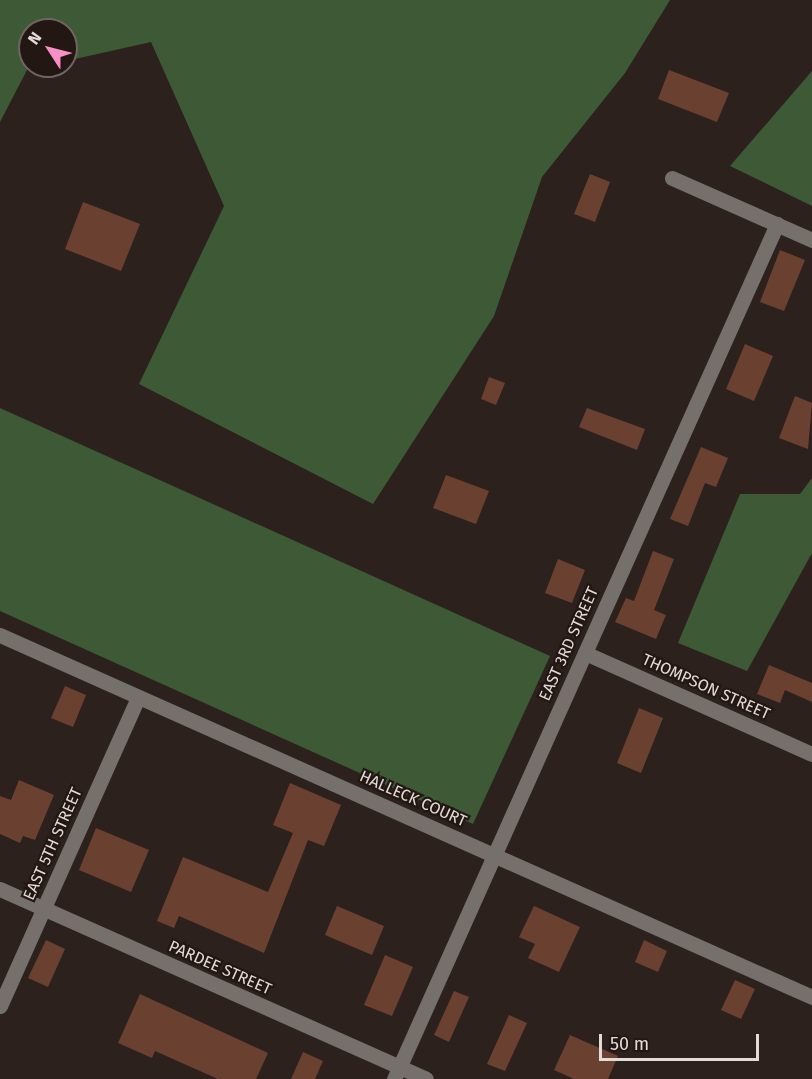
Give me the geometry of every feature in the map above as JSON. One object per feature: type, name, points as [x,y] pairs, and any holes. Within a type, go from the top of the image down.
[{"type":"street","points":[[672,178],[812,240]]},
{"type":"street","name":"EAST 3RD STREET","points":[[397,1073],[777,224]]},
{"type":"street","name":"HALLECK COURT","points":[[0,635],[812,997]]},
{"type":"street","name":"THOMPSON STREET","points":[[585,653],[812,754]]},
{"type":"street","name":"EAST 5TH STREET","points":[[0,1006],[138,696]]},
{"type":"street","name":"PARDEE STREET","points":[[0,889],[397,1073],[426,1079]]},
{"type":"green space","points":[[0,0],[670,0],[625,73],[542,177],[494,316],[373,504],[139,384],[224,206],[151,42],[78,58],[78,18],[18,18],[18,78],[23,78],[0,122]]},
{"type":"green space","points":[[812,71],[812,206],[730,166]]},
{"type":"green space","points":[[0,408],[550,656],[473,824],[0,611]]},
{"type":"green space","points":[[812,478],[812,553],[747,671],[678,643],[740,494],[800,494]]},
{"type":"building","points":[[669,70],[729,93],[717,122],[658,99]]},
{"type":"building","points":[[590,174],[610,182],[595,222],[574,214]]},
{"type":"building","points":[[83,202],[140,224],[121,271],[65,249]]},
{"type":"building","points":[[780,250],[805,260],[784,311],[760,302]]},
{"type":"building","points":[[745,344],[773,356],[754,401],[726,389]]},
{"type":"building","points":[[489,377],[505,383],[496,405],[481,399]]},
{"type":"building","points":[[795,396],[812,403],[808,449],[779,438]]},
{"type":"building","points":[[587,408],[645,429],[637,450],[579,427]]},
{"type":"building","points":[[701,447],[728,458],[716,487],[705,483],[688,526],[670,519]]},
{"type":"building","points":[[446,475],[489,491],[476,524],[433,508]]},
{"type":"building","points":[[653,551],[674,559],[654,610],[666,615],[656,639],[615,622],[626,598],[634,601]]},
{"type":"building","points":[[558,559],[585,570],[572,603],[545,593]]},
{"type":"building","points":[[769,665],[812,683],[812,702],[785,690],[780,703],[757,694]]},
{"type":"building","points":[[65,686],[86,695],[73,727],[51,718]]},
{"type":"building","points":[[639,708],[663,718],[641,773],[617,763]]},
{"type":"building","points":[[19,780],[54,795],[35,840],[23,836],[20,843],[0,834],[0,796],[11,800]]},
{"type":"building","points":[[290,783],[341,805],[324,846],[308,840],[264,953],[179,916],[174,928],[157,921],[183,857],[268,892],[293,833],[273,825]]},
{"type":"building","points":[[96,828],[149,850],[131,892],[79,870]]},
{"type":"building","points":[[337,906],[384,926],[372,955],[325,935]]},
{"type":"building","points":[[534,906],[580,927],[559,972],[528,958],[535,944],[519,937]]},
{"type":"building","points":[[46,940],[65,949],[48,987],[28,978]]},
{"type":"building","points":[[644,940],[667,951],[658,972],[635,962]]},
{"type":"building","points":[[385,955],[413,967],[392,1016],[364,1005]]},
{"type":"building","points":[[735,980],[755,989],[741,1019],[721,1010]]},
{"type":"building","points":[[454,991],[469,997],[449,1042],[434,1035]]},
{"type":"building","points":[[140,994],[268,1053],[256,1079],[218,1079],[155,1051],[152,1058],[118,1043]]},
{"type":"building","points":[[509,1015],[527,1023],[505,1071],[487,1064]]},
{"type":"building","points":[[570,1035],[618,1056],[608,1079],[574,1079],[554,1070]]},
{"type":"building","points":[[303,1052],[323,1061],[315,1079],[291,1079]]}]
